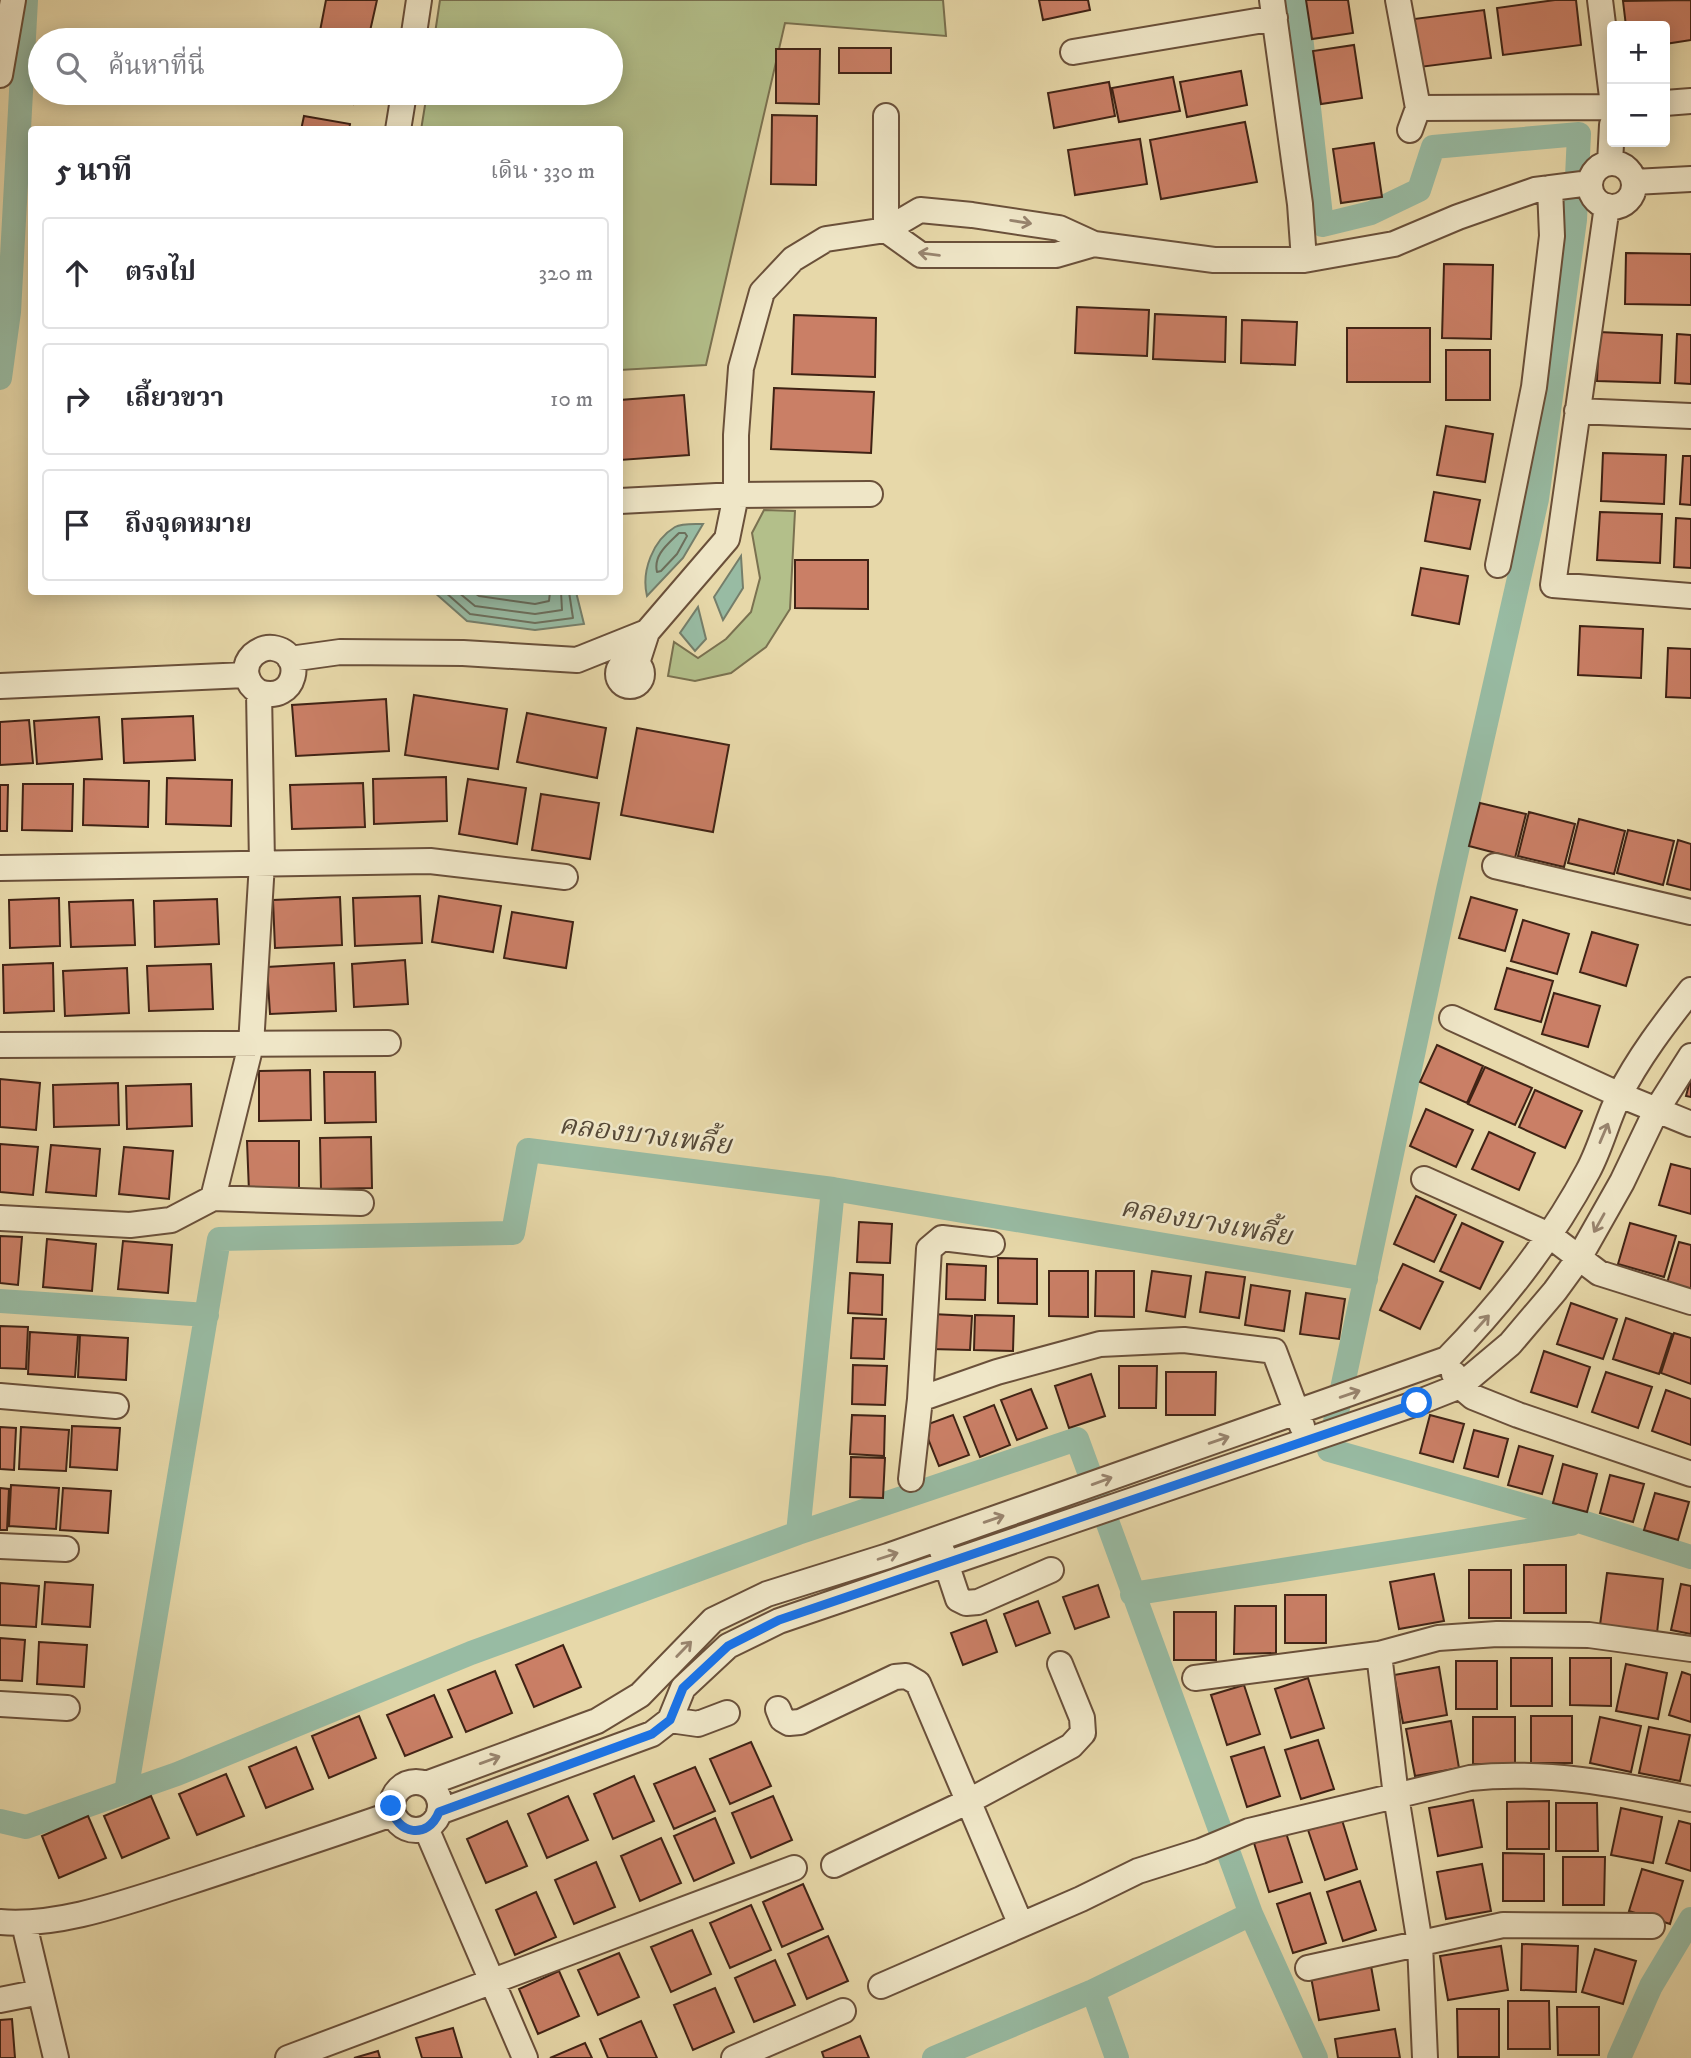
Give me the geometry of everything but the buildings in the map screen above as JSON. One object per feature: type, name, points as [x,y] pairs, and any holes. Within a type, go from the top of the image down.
[{"type":"street","points":[[0,75],[13,0]]},
{"type":"street","points":[[415,28],[419,0]]},
{"type":"street","points":[[1398,0],[1414,119],[1607,107]]},
{"type":"street","points":[[1600,0],[1610,84]]},
{"type":"street","points":[[1073,52],[1274,9],[1300,204],[1304,260]]},
{"type":"street","points":[[1670,103],[1691,101]]},
{"type":"street","points":[[399,126],[402,105]]},
{"type":"street","points":[[886,116],[886,230]]},
{"type":"street","points":[[1610,163],[1611,147]]},
{"type":"street","points":[[1610,163],[1628,170],[1634,183],[1626,201],[1614,206],[1607,206],[1593,197],[1590,183],[1596,169],[1610,163]]},
{"type":"street","points":[[1634,183],[1691,179]]},
{"type":"street","points":[[290,659],[340,652],[463,653],[577,660],[627,669],[647,632],[727,539],[736,495],[736,435],[741,368],[762,292],[793,259],[826,239],[886,230],[920,210],[1059,228],[1094,244],[1214,260],[1304,260],[1394,244],[1535,190],[1590,183]]},
{"type":"street","points":[[1498,565],[1534,387],[1552,236],[1550,188]]},
{"type":"street","points":[[1607,206],[1553,585],[1691,596]]},
{"type":"street","points":[[970,256],[972,215]]},
{"type":"street","points":[[886,230],[920,255],[1056,255],[1094,244]]},
{"type":"street","points":[[1577,411],[1691,416]]},
{"type":"street","points":[[623,501],[736,495],[870,495]]},
{"type":"street","points":[[577,660],[647,632]]},
{"type":"street","points":[[0,685],[253,684],[273,695],[287,688],[294,674],[290,659],[277,649],[261,650],[249,660],[253,684],[262,863],[251,1045],[213,1198]]},
{"type":"street","points":[[0,868],[430,861],[565,877]]},
{"type":"street","points":[[1495,866],[1691,912]]},
{"type":"street","points":[[1691,990],[1661,1028],[1620,1095],[1589,1169],[1549,1236],[1486,1318],[1447,1359],[938,1539],[756,1599],[713,1620],[639,1695],[597,1721],[426,1784],[411,1783],[397,1791],[391,1806],[392,1815],[403,1827],[419,1830],[433,1820],[652,1734],[670,1720],[683,1688],[728,1646],[779,1620],[1397,1410],[1460,1386],[1510,1344],[1579,1258],[1622,1182],[1656,1111],[1691,1056]]},
{"type":"street","points":[[1452,1018],[1656,1111],[1691,1124]]},
{"type":"street","points":[[0,1045],[388,1043]]},
{"type":"street","points":[[1424,1179],[1549,1236],[1599,1273],[1691,1302]]},
{"type":"street","points":[[0,1218],[130,1225],[171,1220],[213,1198],[361,1203]]},
{"type":"street","points":[[911,1479],[920,1399],[929,1249],[942,1238],[992,1244]]},
{"type":"street","points":[[920,1399],[997,1372],[1100,1344],[1184,1340],[1274,1351],[1306,1409],[1315,1438]]},
{"type":"street","points":[[1447,1359],[1460,1386],[1473,1397],[1691,1474]]},
{"type":"street","points":[[0,1396],[116,1406]]},
{"type":"street","points":[[938,1539],[958,1599],[966,1603],[978,1602],[1051,1570]]},
{"type":"street","points":[[0,1546],[66,1549]]},
{"type":"street","points":[[1195,1678],[1379,1654],[1438,1638],[1497,1634],[1589,1635],[1691,1649]]},
{"type":"street","points":[[1379,1654],[1396,1796],[1420,1944],[1425,2058]]},
{"type":"street","points":[[834,1866],[969,1801],[1071,1746],[1083,1733],[1082,1718],[1060,1664]]},
{"type":"street","points":[[778,1709],[782,1719],[789,1723],[800,1722],[895,1677],[906,1676],[918,1683],[1021,1925]]},
{"type":"street","points":[[0,1704],[67,1708]]},
{"type":"street","points":[[670,1720],[698,1724],[727,1713]]},
{"type":"street","points":[[881,1986],[1138,1871],[1201,1851],[1249,1831],[1470,1778],[1502,1775],[1595,1780],[1691,1799]]},
{"type":"street","points":[[426,1784],[440,1802],[433,1820],[492,1982],[525,2058]]},
{"type":"street","points":[[56,2058],[40,1992],[12,1923],[54,1920],[136,1899],[392,1815]]},
{"type":"street","points":[[288,2058],[793,1868]]},
{"type":"street","points":[[1308,1968],[1503,1925],[1652,1926]]},
{"type":"street","points":[[0,2000],[40,1992]]},
{"type":"street","points":[[734,2058],[843,2011]]},
{"type":"shaded area","points":[[440,0],[943,0],[946,36],[785,23],[706,365],[623,370],[623,126],[422,126],[425,105],[623,105],[623,28],[436,28]]},
{"type":"shaded area","points":[[764,510],[795,511],[790,609],[766,647],[731,673],[695,681],[668,676],[674,642],[698,658],[726,639],[751,612],[760,578],[752,533]]},
{"type":"water","points":[[703,524],[683,558],[647,596],[647,567],[660,540],[678,526]]},
{"type":"water","points":[[741,556],[743,588],[723,620],[714,597]]},
{"type":"water","points":[[437,595],[577,595],[584,624],[535,630],[467,621]]},
{"type":"water","points":[[698,607],[706,639],[695,651],[680,633]]},
{"type":"waterway","points":[[0,378],[9,312],[26,0]]},
{"type":"waterway","points":[[1297,0],[1322,225],[1371,213],[1419,190],[1433,147],[1579,134],[1575,220],[1537,499],[1448,890],[1329,1450],[1582,1522],[1691,1557]]},
{"type":"waterway","name":"คลองบางเพลี้ย","points":[[126,1792],[219,1239],[513,1233],[528,1150],[833,1189],[1366,1279]]},
{"type":"waterway","points":[[798,1533],[833,1189]]},
{"type":"waterway","name":"คลองบางเพลี้ย","points":[[0,1301],[207,1315]]},
{"type":"waterway","points":[[0,1821],[26,1827],[177,1774],[471,1653],[798,1533],[1077,1439],[1251,1914],[1316,2058]]},
{"type":"waterway","points":[[1132,1594],[1571,1524]]},
{"type":"waterway","points":[[934,2058],[1093,1991],[1251,1914]]},
{"type":"waterway","points":[[1619,2058],[1651,1986],[1691,1919]]},
{"type":"waterway","points":[[1093,1991],[1117,2058]]},
{"type":"route","points":[[391,1806],[392,1815],[403,1827],[411,1830],[426,1828],[433,1824],[439,1812],[613,1751],[652,1734],[670,1720],[683,1688],[728,1646],[779,1620],[1417,1403]]}]
